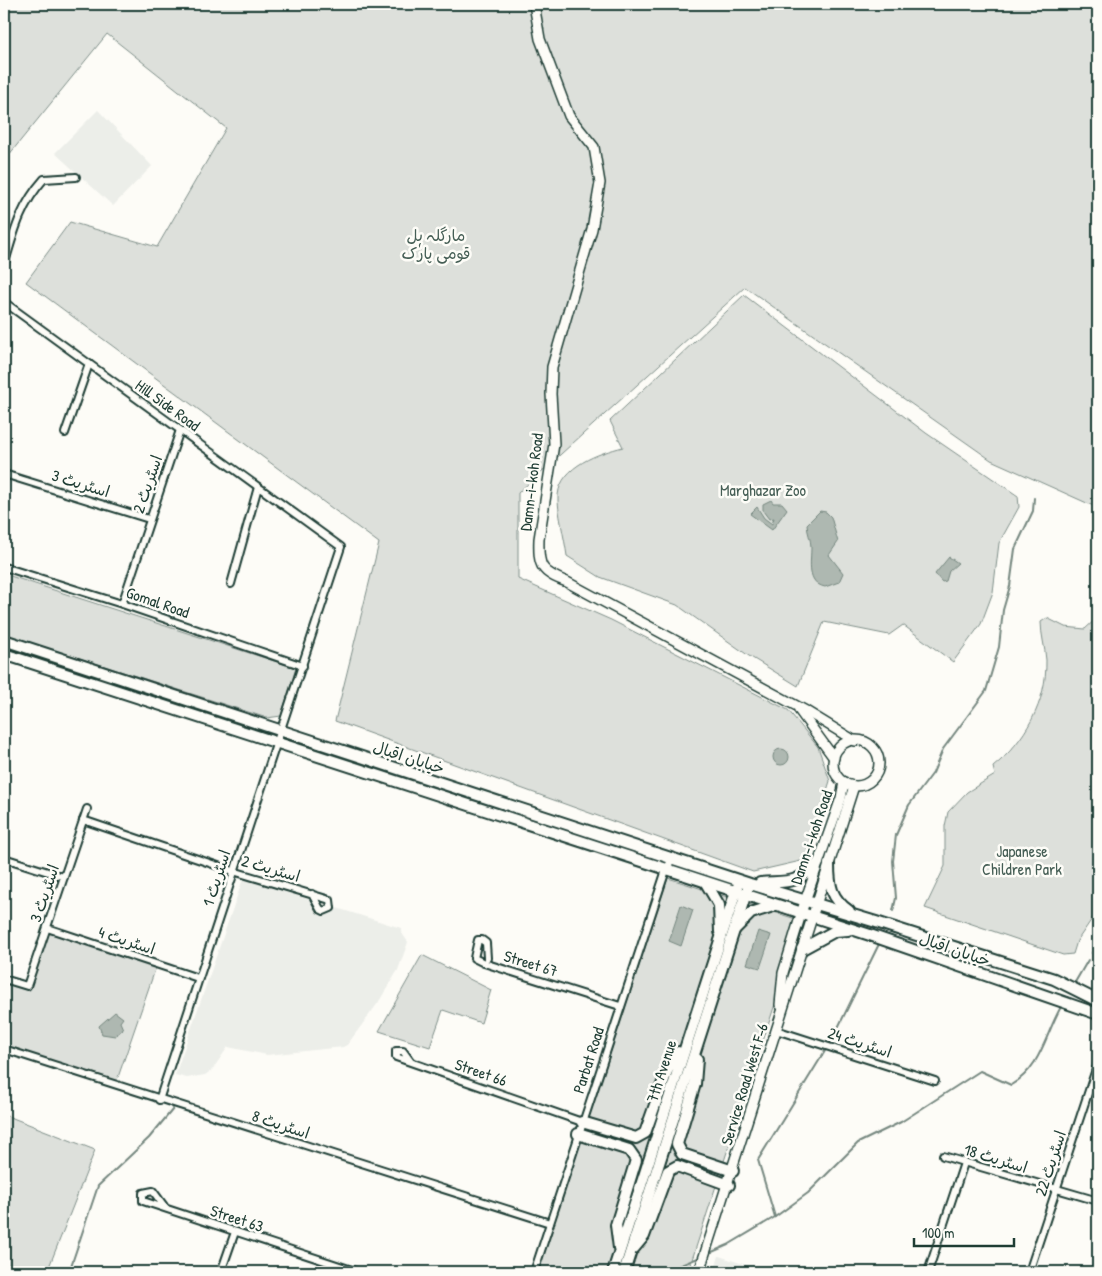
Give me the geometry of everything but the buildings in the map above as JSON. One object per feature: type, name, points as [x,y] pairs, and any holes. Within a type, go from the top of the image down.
[{"type":"main road","name":"Damn-i-koh Road","points":[[534,4],[540,39],[569,116],[594,146],[600,183],[592,229],[552,367],[551,394],[554,444],[539,539],[540,562],[543,569],[549,575],[567,582],[796,707],[854,741]]},
{"type":"main road","name":"خیابان اقبال","points":[[4,640],[745,882],[1054,979],[1098,1001]]},
{"type":"main road","name":"خیابان اقبال","points":[[4,654],[774,906],[870,935],[1098,1014]]},
{"type":"main road","points":[[796,707],[834,758],[835,771],[844,782],[854,786],[862,786],[874,777],[879,763],[872,747],[864,742],[854,741],[842,746],[834,758]]},
{"type":"main road","name":"Damn-i-koh Road","points":[[817,905],[823,864],[844,782]]},
{"type":"main road","name":"Damn-i-koh Road","points":[[805,901],[823,864],[854,786]]},
{"type":"main road","points":[[745,882],[792,882],[823,864],[837,903],[855,915]]},
{"type":"main road","name":"7th Avenue","points":[[612,1272],[624,1253],[699,1041],[733,930],[745,882]]},
{"type":"main road","points":[[706,883],[719,905],[721,938]]},
{"type":"main road","name":"7th Avenue","points":[[624,1272],[624,1253],[687,1039],[721,938],[741,894]]},
{"type":"main road","points":[[776,1030],[783,973],[805,901]]},
{"type":"main road","name":"Service Road West F-6","points":[[699,1272],[729,1185],[776,1030],[817,905]]},
{"type":"main road","points":[[733,930],[751,913],[758,909],[774,906]]},
{"type":"main road","points":[[802,949],[835,931],[854,930]]},
{"type":"main road","points":[[582,1122],[636,1138],[645,1133],[667,1071],[687,1039]]},
{"type":"main road","points":[[699,1041],[695,1084],[677,1144],[682,1154],[733,1171]]},
{"type":"main road","points":[[578,1134],[629,1150],[636,1160],[616,1225],[624,1253],[644,1236],[668,1171],[678,1166],[729,1185]]},
{"type":"street","points":[[4,266],[19,218],[29,195],[44,179],[60,176],[76,177]]},
{"type":"street","name":"Hill Side Road","points":[[4,302],[341,547],[302,666]]},
{"type":"street","points":[[65,432],[89,364]]},
{"type":"street","name":"اسٹریٹ 2","points":[[122,604],[180,430]]},
{"type":"street","name":"اسٹریٹ 3","points":[[4,474],[149,519]]},
{"type":"street","points":[[231,584],[258,487]]},
{"type":"street","name":"Gomal Road","points":[[4,567],[122,604],[302,666]]},
{"type":"street","name":"اسٹریٹ 1","points":[[159,1100],[232,871],[282,730],[302,666]]},
{"type":"street","name":"اسٹریٹ 3","points":[[4,979],[27,986],[87,809]]},
{"type":"street","name":"اسٹریٹ 2","points":[[83,820],[232,871],[330,900],[331,908],[324,911],[320,909],[312,894]]},
{"type":"street","name":"Parbat Road","points":[[534,1272],[620,1006],[666,870],[673,857]]},
{"type":"street","points":[[4,858],[64,877]]},
{"type":"street","name":"اسٹریٹ 4","points":[[47,928],[198,978]]},
{"type":"street","name":"Street 67","points":[[487,958],[486,943],[478,940],[474,958],[484,963],[620,1006]]},
{"type":"street","name":"اسٹریٹ 24","points":[[776,1030],[935,1081]]},
{"type":"street","name":"اسٹریٹ 8","points":[[4,1050],[550,1223]]},
{"type":"street","name":"Street 66","points":[[411,1062],[403,1051],[396,1051],[396,1057],[582,1122]]},
{"type":"street","name":"اسٹریٹ 22","points":[[1029,1272],[1098,1063]]},
{"type":"street","name":"اسٹریٹ 18","points":[[943,1156],[1098,1201]]},
{"type":"street","points":[[928,1272],[964,1163]]},
{"type":"street","name":"Street 63","points":[[164,1206],[153,1191],[143,1193],[143,1201],[358,1272]]},
{"type":"street","points":[[221,1272],[235,1232]]},
{"type":"shaded area","points":[[98,110],[152,166],[113,206],[55,153]]},
{"type":"shaded area","points":[[771,500],[773,503],[782,503],[787,509],[772,530],[750,514],[757,507],[764,518],[772,524],[774,518],[769,519],[763,511],[763,504]]},
{"type":"shaded area","points":[[820,511],[826,512],[831,517],[838,542],[829,555],[843,573],[839,582],[825,587],[819,585],[812,577],[810,565],[811,544],[807,527],[807,524]]},
{"type":"shaded area","points":[[949,557],[958,563],[949,571],[946,581],[942,582],[935,574]]},
{"type":"shaded area","points":[[781,749],[787,751],[789,757],[787,763],[781,765],[775,763],[773,757],[775,751]]},
{"type":"shaded area","points":[[243,879],[401,928],[401,932],[408,942],[398,970],[378,1003],[347,1045],[267,1055],[228,1047],[212,1070],[205,1075],[187,1078],[175,1075]]},
{"type":"shaded area","points":[[681,905],[693,910],[681,946],[669,941]]},
{"type":"shaded area","points":[[758,931],[771,935],[760,968],[747,964]]},
{"type":"shaded area","points":[[115,1012],[123,1018],[120,1022],[123,1029],[115,1036],[102,1034],[99,1026]]},
{"type":"shaded area","points":[[719,1256],[764,1271],[714,1272]]},
{"type":"green space","name":"مارگلہ ہل قومی پارک","points":[[4,4],[1098,4],[1098,508],[991,460],[745,287],[518,493],[518,579],[611,620],[788,710],[818,747],[830,781],[805,860],[753,872],[335,721],[379,543],[26,282],[70,222],[157,247],[226,128],[107,34],[4,161]]},
{"type":"green space","name":"Marghazar Zoo","points":[[744,295],[926,433],[1018,496],[1019,507],[999,543],[993,592],[981,624],[953,662],[903,625],[889,635],[824,622],[798,686],[749,656],[677,605],[600,577],[567,556],[558,501],[561,485],[566,476],[583,462],[623,447],[610,421]]},
{"type":"green space","points":[[4,574],[296,668],[281,716],[267,718],[4,634]]},
{"type":"green space","name":"Japanese Children Park","points":[[1098,617],[1098,910],[1077,941],[1073,954],[1063,955],[925,908],[945,866],[945,826],[948,812],[967,792],[995,775],[993,767],[1015,745],[1032,720],[1043,691],[1045,676],[1046,660],[1041,622],[1047,618],[1065,627],[1085,629]]},
{"type":"green space","points":[[668,878],[802,921],[688,1272],[538,1272]]},
{"type":"green space","points":[[47,928],[157,964],[115,1086],[4,1049],[4,979],[27,986]]},
{"type":"green space","points":[[422,955],[491,990],[481,1023],[443,1010],[430,1047],[379,1031]]},
{"type":"green space","points":[[5,1115],[95,1150],[47,1272],[4,1272]]},
{"type":"waterway","points":[[893,911],[896,898],[893,861],[896,835],[909,805],[933,773],[943,749],[986,691],[999,647],[1003,610],[1010,586],[1015,549],[1033,511],[1034,498]]},
{"type":"waterway","points":[[831,1042],[880,942]]},
{"type":"waterway","points":[[1092,953],[1098,942]]},
{"type":"waterway","points":[[1074,984],[1088,960]]},
{"type":"waterway","points":[[775,1217],[808,1193],[858,1143],[901,1122],[980,1071],[1011,1085],[1021,1078],[1030,1069],[1042,1049],[1062,1005]]},
{"type":"waterway","points":[[712,1252],[728,1245],[775,1217],[758,1160],[825,1051]]},
{"type":"waterway","points":[[69,1272],[98,1186],[149,1138],[173,1109]]},
{"type":"waterway","points":[[664,1272],[698,1258]]}]
